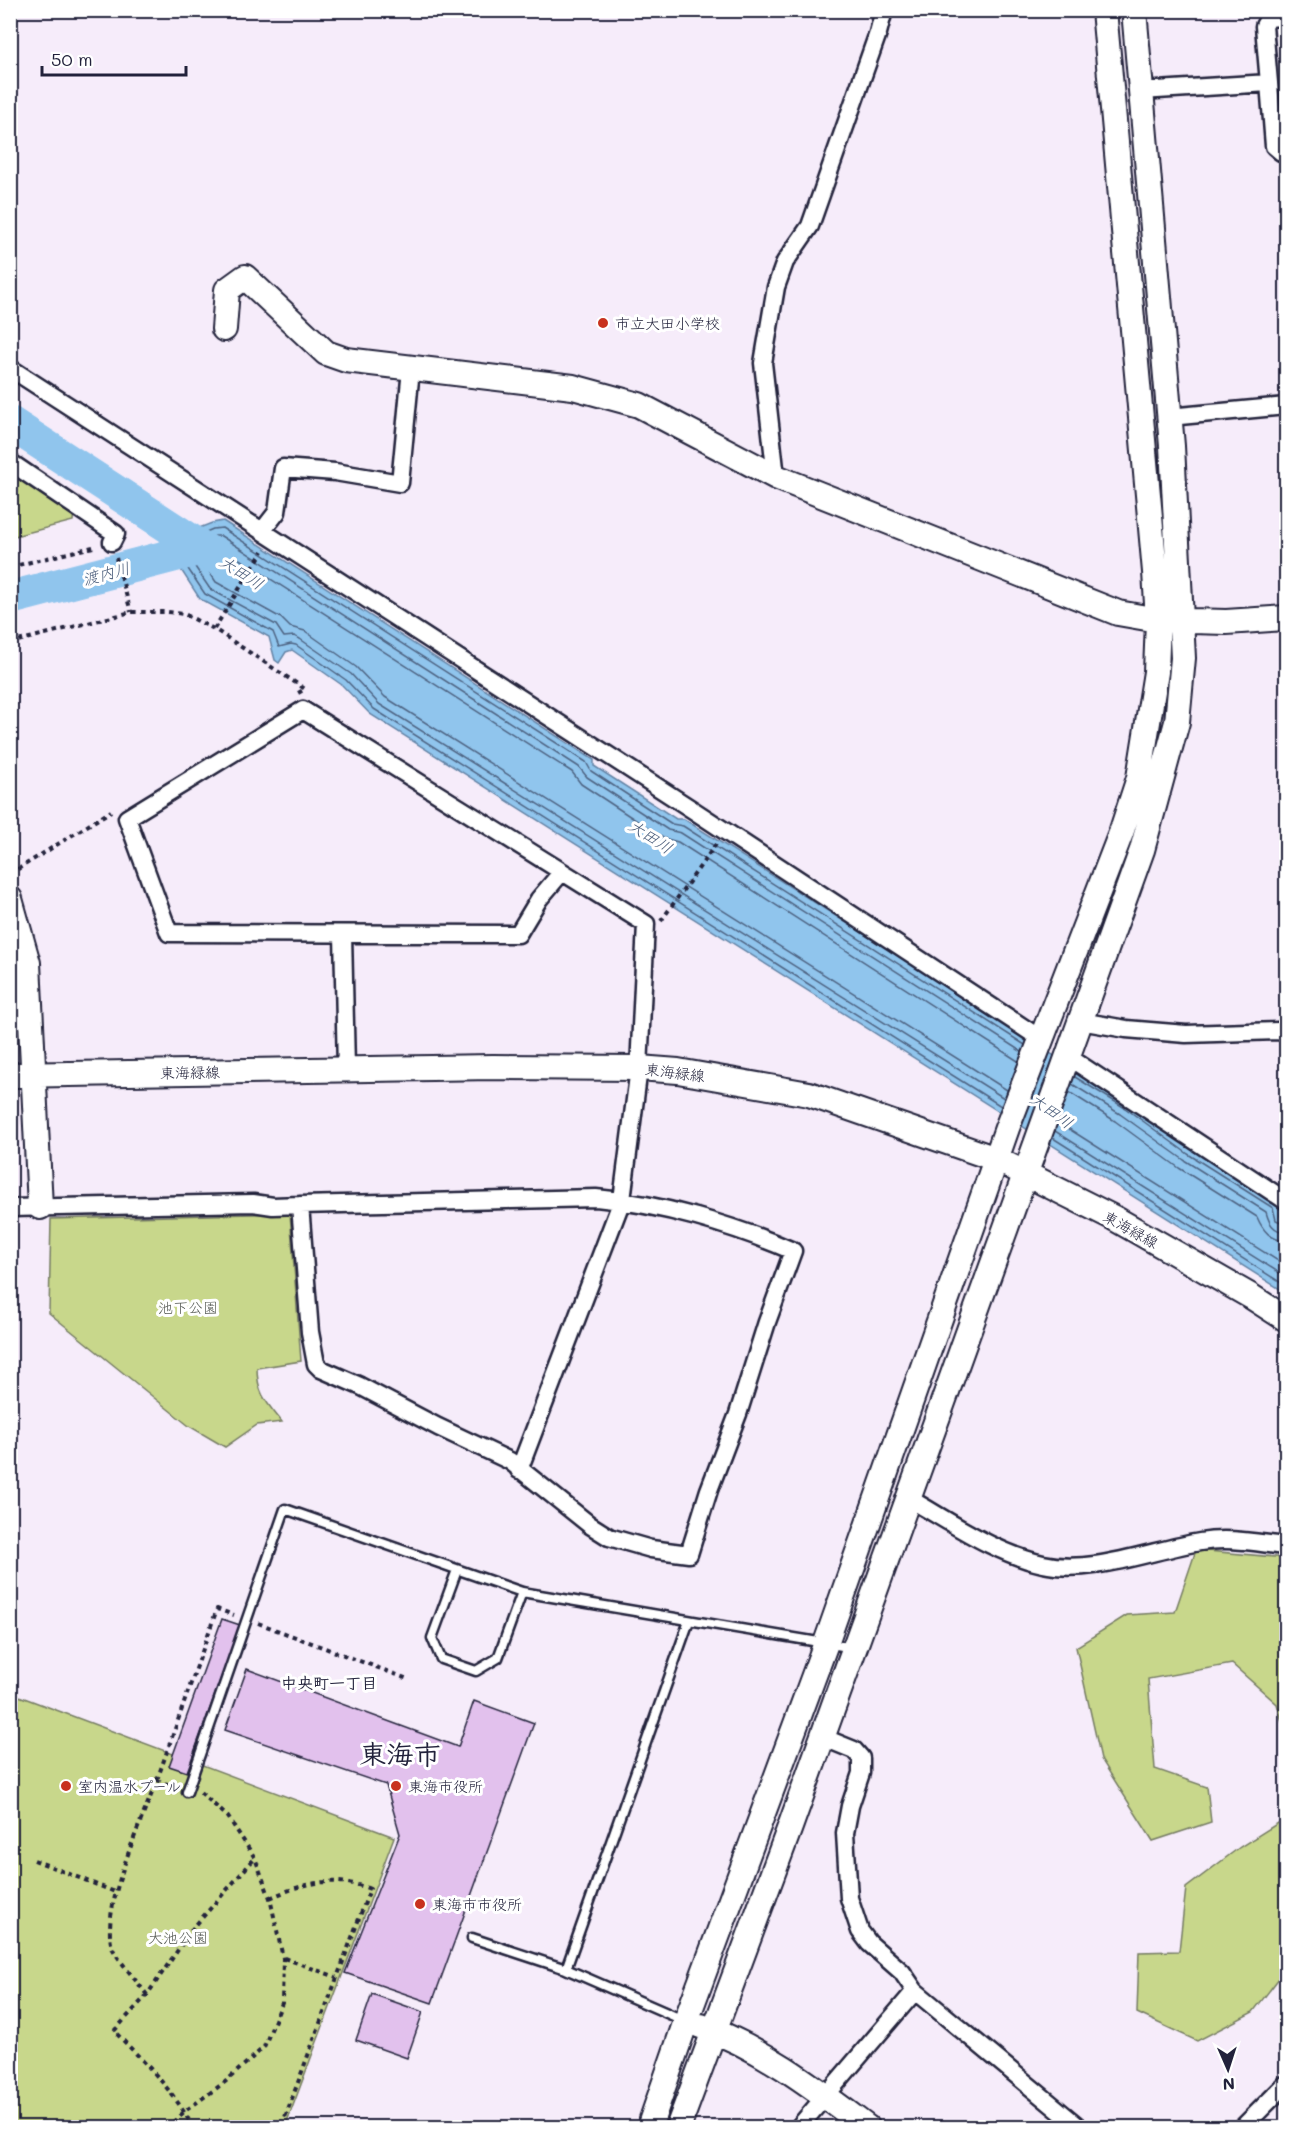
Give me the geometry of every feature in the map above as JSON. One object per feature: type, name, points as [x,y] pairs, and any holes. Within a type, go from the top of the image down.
[{"type":"street","points":[[776,477],[763,363],[776,287],[785,262],[810,226],[884,10]]},
{"type":"street","points":[[678,2127],[822,1737],[1142,850],[1177,722],[1183,658],[1169,621],[1155,572],[1104,10]]},
{"type":"street","points":[[649,2127],[826,1643],[1007,1128],[1117,843],[1139,778],[1156,672],[1169,621],[1169,417],[1134,10]]},
{"type":"street","points":[[1287,18],[1269,17],[1264,26],[1274,146],[1281,152],[1287,152]]},
{"type":"street","points":[[1141,92],[1269,82]]},
{"type":"street","points":[[224,329],[228,290],[245,277],[326,353],[346,360],[411,369],[573,387],[639,405],[776,477],[1118,613],[1169,621],[1226,622],[1287,618]]},
{"type":"street","points":[[10,368],[1040,1043]]},
{"type":"street","points":[[265,537],[277,512],[283,468],[335,472],[400,483],[411,369]]},
{"type":"street","points":[[1169,417],[1287,406]]},
{"type":"street","points":[[10,462],[116,534],[112,544]]},
{"type":"street","points":[[519,1470],[622,1200],[639,1068],[646,924],[303,710],[127,818],[169,933],[518,934],[539,899],[561,873]]},
{"type":"street","points":[[10,899],[17,943],[28,963],[22,1075],[40,1208]]},
{"type":"street","points":[[343,934],[346,1069]]},
{"type":"street","points":[[1080,1021],[1126,1029],[1186,1034],[1287,1032]]},
{"type":"street","points":[[1066,1059],[1287,1201]]},
{"type":"street","name":"東海緑線","points":[[22,1075],[493,1067],[639,1068],[678,1071],[809,1094],[996,1159],[1114,1218],[1287,1319]]},
{"type":"street","points":[[10,1208],[253,1203],[273,1206],[300,1205],[596,1198],[622,1200],[709,1221],[793,1251],[767,1322],[738,1414],[709,1490],[689,1554],[651,1549],[609,1537],[590,1525],[510,1461],[321,1369],[316,1364],[310,1332],[300,1205]]},
{"type":"street","points":[[908,1498],[1001,1550],[1044,1564],[1087,1567],[1201,1542],[1232,1539],[1287,1546]]},
{"type":"street","points":[[822,1737],[854,1750],[861,1758],[861,1773],[850,1806],[845,1833],[849,1898],[860,1930],[869,1944],[902,1972],[915,1991],[1080,2127]]},
{"type":"street","points":[[798,2127],[915,1991]]},
{"type":"street","points":[[686,2021],[745,2045],[806,2082],[868,2127]]},
{"type":"street","points":[[1242,2127],[1287,2084]]},
{"type":"lane","points":[[189,1787],[285,1509],[522,1592],[854,1648]]},
{"type":"lane","points":[[457,1570],[432,1638],[441,1659],[476,1671],[498,1658],[522,1592]]},
{"type":"lane","points":[[566,1969],[689,1621]]},
{"type":"lane","points":[[472,1938],[566,1969],[686,2021]]},
{"type":"path","points":[[214,629],[265,537]]},
{"type":"path","points":[[10,567],[112,544],[131,612]]},
{"type":"path","points":[[10,643],[131,612],[184,614],[214,629],[304,689]]},
{"type":"path","points":[[667,914],[722,835]]},
{"type":"path","points":[[147,1995],[112,1947],[110,1920],[115,1892],[217,1609],[408,1679]]},
{"type":"path","points":[[157,1780],[189,1787],[228,1817],[255,1858],[270,1898],[284,1958],[282,2003],[264,2047],[225,2082],[167,2127]]},
{"type":"path","points":[[193,2127],[185,2111],[162,2081],[114,2031],[147,1995],[193,1928],[255,1858]]},
{"type":"path","points":[[34,1860],[115,1892]]},
{"type":"path","points":[[270,1898],[297,1886],[325,1881],[353,1882],[370,1889],[281,2127]]},
{"type":"path","points":[[284,1958],[336,1977]]},
{"type":"green space","points":[[11,467],[74,508],[73,521],[11,537]]},
{"type":"green space","name":"池下公園","points":[[290,1213],[301,1361],[257,1368],[261,1392],[282,1422],[257,1425],[225,1447],[189,1426],[49,1313],[51,1219]]},
{"type":"green space","points":[[1196,1550],[1286,1558],[1286,1735],[1277,1704],[1232,1664],[1148,1679],[1155,1769],[1207,1787],[1211,1822],[1153,1841],[1101,1759],[1076,1647],[1127,1615],[1175,1612]]},
{"type":"green space","name":"大池公園","points":[[11,1693],[394,1837],[285,2127],[11,2127]]},
{"type":"green space","points":[[1286,1818],[1286,1969],[1253,2012],[1197,2041],[1137,2013],[1139,1952],[1179,1951],[1186,1888],[1240,1847]]},
{"type":"water","points":[[223,521],[594,760],[594,766],[676,819],[684,819],[1128,1103],[1191,1149],[1281,1206],[1280,1216],[1286,1220],[1286,1293],[370,714],[342,685],[292,650],[286,652],[279,663],[275,660],[269,637],[200,599],[163,542]]},
{"type":"building","points":[[222,1619],[240,1625],[187,1772],[169,1766]]},
{"type":"building","name":"東海市市役所","points":[[247,1669],[458,1747],[474,1701],[534,1723],[432,2003],[345,1973],[400,1834],[386,1785],[225,1730]]},
{"type":"building","points":[[372,1994],[423,2012],[407,2058],[356,2040]]},
{"type":"waterway","name":"大田川","points":[[10,423],[222,561]]},
{"type":"waterway","name":"渡内川","points":[[10,598],[202,548]]},
{"type":"place","name":"市立大田小学校","points":[[603,323]]},
{"type":"place","name":"室内温水プール","points":[[66,1786]]},
{"type":"place","name":"東海市役所","points":[[396,1786]]},
{"type":"place","name":"東海市市役所","points":[[420,1904]]},
{"type":"district","name":"中央町一丁目","points":[[329,1682]]},
{"type":"district","name":"東海市","points":[[400,1753]]}]
